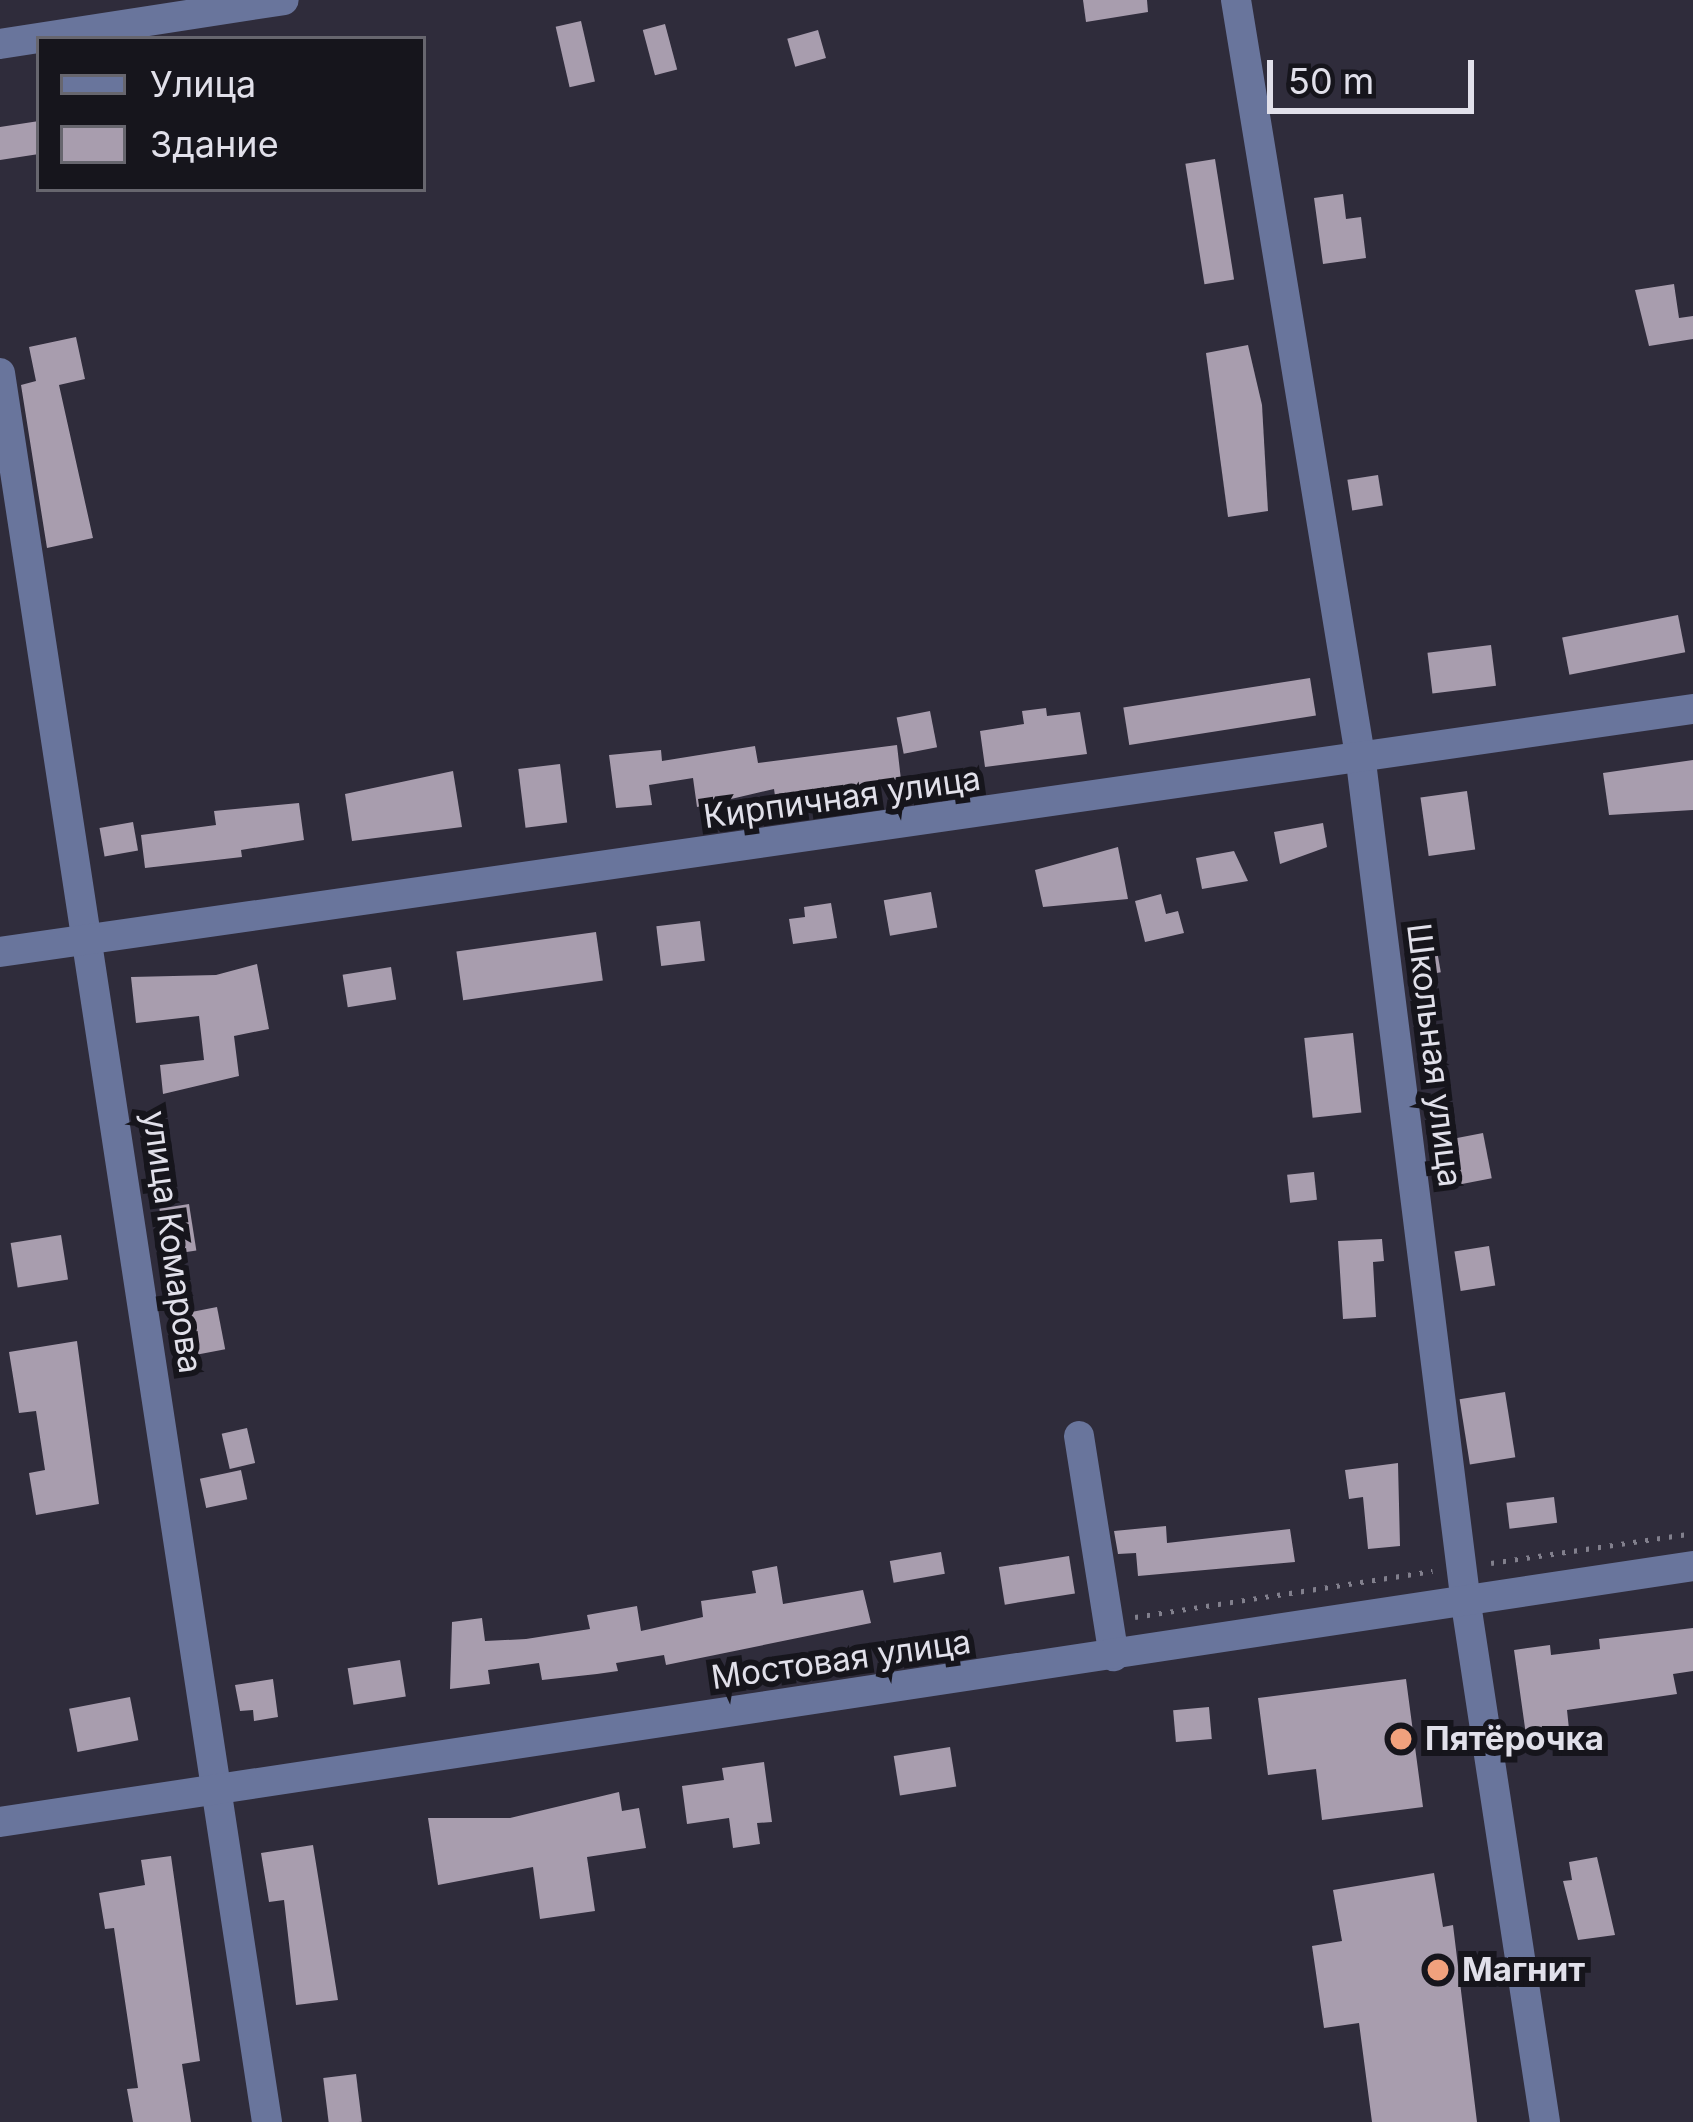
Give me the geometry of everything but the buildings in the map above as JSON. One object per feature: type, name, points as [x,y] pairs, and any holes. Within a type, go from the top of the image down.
[{"type":"street","points":[[52,36],[284,0]]},
{"type":"street","name":"Школьная улица","points":[[1236,0],[1361,762],[1466,1604],[1545,2122]]},
{"type":"street","points":[[0,44],[36,38]]},
{"type":"street","name":"улица Комарова","points":[[0,373],[91,939],[267,2122]]},
{"type":"street","name":"Кирпичная улица","points":[[0,952],[1361,762],[1693,709]]},
{"type":"street","points":[[1079,1436],[1114,1656]]},
{"type":"street","name":"Мостовая улица","points":[[0,1822],[1466,1604],[1693,1566]]},
{"type":"path","points":[[1107,1621],[1693,1533]]},
{"type":"place","name":"Пятёрочка","points":[[1401,1739]]},
{"type":"place","name":"Магнит","points":[[1438,1970]]}]
